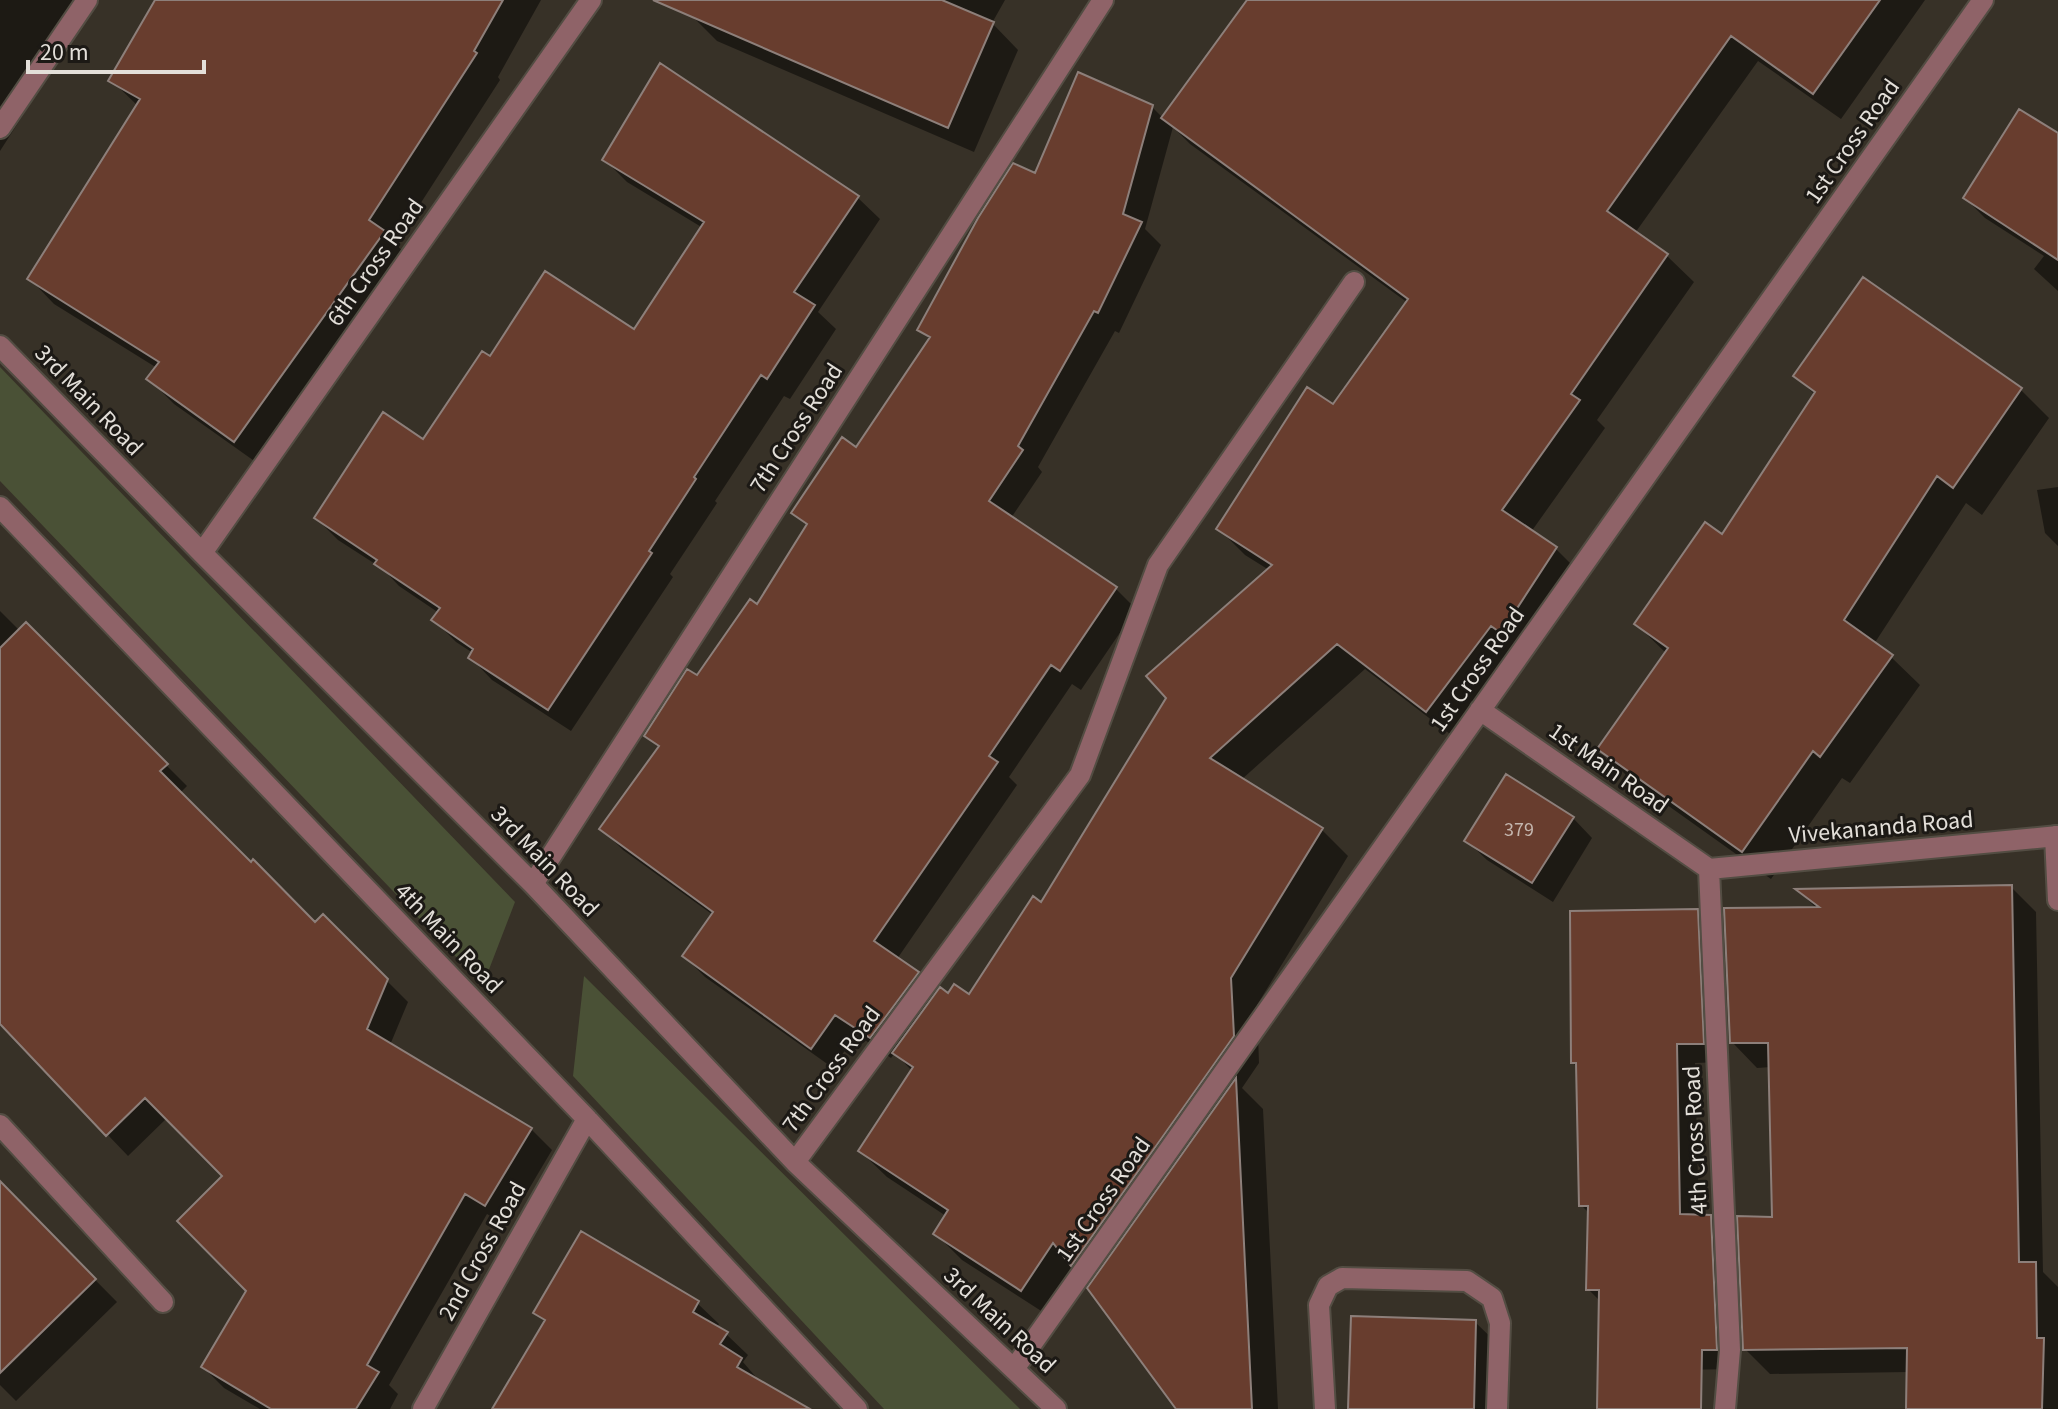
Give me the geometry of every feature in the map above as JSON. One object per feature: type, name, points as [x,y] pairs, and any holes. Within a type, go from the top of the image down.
[{"type":"street","points":[[0,128],[87,0]]},
{"type":"street","name":"6th Cross Road","points":[[202,553],[591,0]]},
{"type":"street","name":"7th Cross Road","points":[[533,884],[1103,0]]},
{"type":"street","name":"1st Cross Road","points":[[1014,1369],[1983,0]]},
{"type":"street","name":"7th Cross Road","points":[[795,1162],[1080,775],[1158,565],[1354,282]]},
{"type":"street","name":"3rd Main Road","points":[[0,346],[533,884],[795,1162],[1056,1409]]},
{"type":"street","name":"4th Main Road","points":[[0,507],[587,1119],[857,1409]]},
{"type":"street","name":"1st Main Road","points":[[1480,710],[1709,869]]},
{"type":"street","points":[[2056,836],[2058,900]]},
{"type":"street","name":"Vivekananda Road","points":[[1709,869],[2056,836]]},
{"type":"street","name":"4th Cross Road","points":[[1709,869],[1730,1350],[1725,1409]]},
{"type":"street","name":"2nd Cross Road","points":[[423,1409],[587,1119]]},
{"type":"street","points":[[0,1125],[163,1302]]},
{"type":"street","points":[[1325,1409],[1319,1305],[1328,1286],[1342,1278],[1467,1281],[1492,1298],[1500,1323],[1497,1409]]},
{"type":"green space","points":[[0,367],[515,902],[483,985],[0,481]]},
{"type":"green space","points":[[584,976],[1020,1409],[884,1409],[573,1076]]},
{"type":"building","points":[[155,0],[503,0],[474,51],[477,53],[369,220],[385,231],[234,442],[146,379],[159,362],[27,279],[140,99],[108,81]]},
{"type":"building","points":[[653,0],[942,0],[994,22],[948,128]]},
{"type":"building","points":[[1247,0],[1880,0],[1813,94],[1731,36],[1607,211],[1668,254],[1571,394],[1580,400],[1502,510],[1557,547],[1501,633],[1491,626],[1426,712],[1337,644],[1210,758],[1323,828],[1231,978],[1234,1036],[1071,1266],[1053,1243],[1021,1291],[933,1234],[948,1210],[858,1151],[913,1067],[892,1053],[940,987],[948,993],[954,984],[969,994],[1033,896],[1041,902],[1166,698],[1146,676],[1272,565],[1216,529],[1307,387],[1333,404],[1408,299],[1161,118]]},
{"type":"building","points":[[660,63],[859,196],[794,292],[815,305],[767,379],[761,375],[694,477],[696,479],[649,551],[652,553],[548,710],[468,658],[473,649],[431,620],[440,608],[374,564],[377,560],[314,518],[383,412],[423,439],[482,351],[490,356],[545,271],[634,329],[704,222],[602,160]]},
{"type":"building","points":[[1078,72],[1153,105],[1123,214],[1142,222],[1098,313],[1094,311],[1018,446],[1023,450],[989,501],[1117,587],[1060,671],[1051,665],[989,756],[998,762],[874,941],[919,972],[870,1038],[835,1015],[811,1049],[682,956],[713,912],[599,829],[659,746],[644,736],[687,669],[697,675],[750,599],[757,604],[807,524],[791,513],[842,437],[856,447],[930,337],[917,330],[978,218],[1013,163],[1035,173]]},
{"type":"building","points":[[2019,109],[2058,133],[2058,260],[1963,198]]},
{"type":"building","points":[[1863,277],[2022,388],[1953,488],[1937,476],[1844,620],[1893,655],[1820,757],[1813,751],[1742,852],[1597,749],[1668,648],[1634,624],[1705,522],[1722,534],[1815,392],[1793,376]]},
{"type":"building","points":[[26,622],[168,764],[160,771],[251,862],[253,859],[315,922],[323,914],[388,979],[367,1029],[532,1128],[485,1206],[465,1194],[367,1365],[379,1372],[356,1409],[271,1409],[201,1367],[246,1291],[177,1221],[222,1176],[145,1098],[106,1136],[0,1024],[0,648]]},
{"type":"building","points":[[1506,774],[1574,817],[1532,883],[1464,841]]},
{"type":"building","points":[[2012,885],[2019,1262],[2036,1262],[2037,1338],[2044,1338],[2042,1409],[1906,1409],[1907,1348],[1743,1350],[1737,1216],[1772,1217],[1768,1043],[1730,1043],[1724,908],[1819,907],[1795,889]]},
{"type":"building","points":[[1698,909],[1704,1044],[1677,1044],[1680,1214],[1711,1215],[1717,1350],[1702,1350],[1701,1409],[1597,1409],[1599,1290],[1586,1290],[1588,1206],[1579,1206],[1576,1063],[1571,1063],[1570,911]]},
{"type":"building","points":[[1236,1078],[1252,1409],[1176,1409],[1087,1288]]},
{"type":"building","points":[[0,1181],[96,1279],[0,1373]]},
{"type":"building","points":[[581,1231],[699,1301],[693,1312],[728,1332],[720,1344],[742,1358],[737,1367],[810,1409],[492,1409],[545,1320],[533,1313]]},
{"type":"building","points":[[1351,1316],[1476,1320],[1474,1409],[1348,1409]]}]
